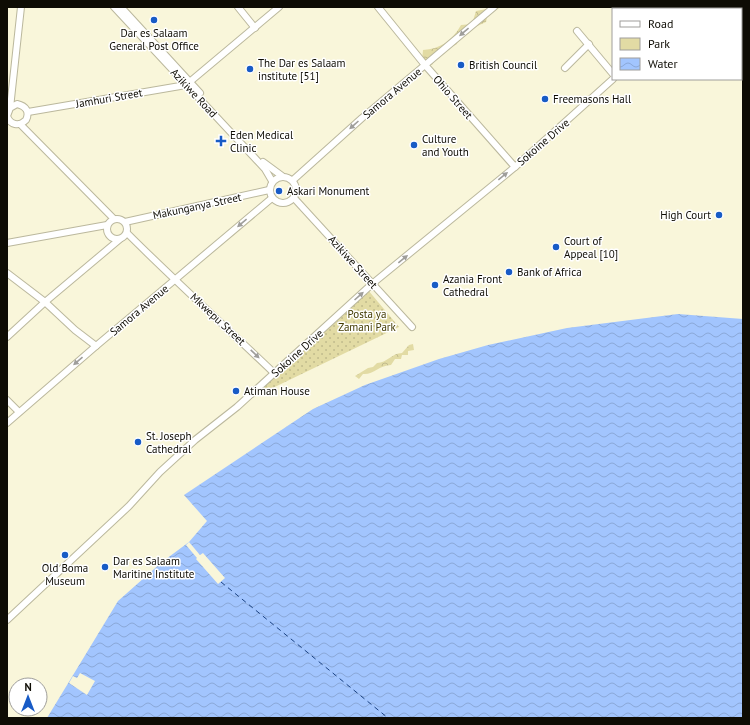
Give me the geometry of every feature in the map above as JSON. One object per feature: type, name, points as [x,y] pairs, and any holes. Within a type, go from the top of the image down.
[{"type":"street","points":[[11,93],[17,104],[26,108],[28,112],[26,120],[20,124],[14,124],[8,121],[8,111],[21,7]]},
{"type":"street","name":"Azikiwe Road","points":[[114,7],[266,165],[282,176]]},
{"type":"street","name":"Azikiwe Road","points":[[121,7],[265,169],[272,181]]},
{"type":"street","points":[[238,7],[255,28]]},
{"type":"street","points":[[188,84],[279,7]]},
{"type":"street","name":"Ohio Street","points":[[378,7],[425,65],[515,167]]},
{"type":"street","name":"Samora Avenue","points":[[293,180],[494,7]]},
{"type":"street","points":[[577,31],[590,44],[612,73]]},
{"type":"street","points":[[565,68],[590,44]]},
{"type":"street","name":"Sokoine Drive","points":[[7,620],[129,506],[160,472],[215,423],[237,407],[372,284],[515,167],[613,80]]},
{"type":"street","name":"Jamhuri Street","points":[[28,112],[188,84]]},
{"type":"street","points":[[8,111],[17,104]]},
{"type":"street","points":[[20,124],[114,219]]},
{"type":"street","points":[[282,176],[293,180],[296,187],[294,198],[285,203],[276,201],[272,198],[269,190],[272,181],[282,176]]},
{"type":"street","name":"Makunganya Street","points":[[125,222],[269,190]]},
{"type":"street","name":"Samora Avenue","points":[[7,423],[272,198]]},
{"type":"street","name":"Azikiwe Street","points":[[294,198],[412,327]]},
{"type":"street","points":[[7,243],[107,226],[114,219],[120,219],[125,222],[127,233],[45,302],[7,337]]},
{"type":"street","points":[[107,226],[107,231],[111,237],[120,238]]},
{"type":"street","name":"Mkwepu Street","points":[[127,233],[175,281],[203,305],[274,373]]},
{"type":"street","points":[[7,273],[45,302],[75,330],[96,346]]},
{"type":"street","points":[[7,400],[19,412]]},
{"type":"green space","points":[[487,7],[502,7],[488,13],[486,22],[473,28],[468,34],[458,37],[457,44],[439,54],[432,65],[422,60],[423,50],[435,48],[450,40],[461,25],[472,24],[476,11],[487,9]]},
{"type":"green space","name":"Posta ya Zamani Park","points":[[368,290],[399,327],[248,400]]},
{"type":"green space","points":[[413,344],[414,350],[408,351],[408,355],[402,355],[401,359],[395,359],[391,365],[387,365],[367,374],[363,374],[359,379],[355,376],[368,368],[373,367],[377,363],[381,363],[398,353],[402,353],[409,345]]},
{"type":"water","points":[[678,314],[743,319],[743,718],[47,718],[118,601],[162,562],[189,542],[207,521],[184,495],[313,409],[365,385],[439,359],[488,345],[567,328]]},
{"type":"pier","points":[[189,542],[200,555],[203,553],[225,578],[218,584],[186,545]]},
{"type":"pier","points":[[80,673],[95,681],[87,695],[69,683],[73,676],[77,678]]},
{"type":"ferry route","points":[[221,582],[388,718]]},
{"type":"place","name":"Dar es Salaam General Post Office","points":[[154,20]]},
{"type":"place","name":"British Council","points":[[461,65]]},
{"type":"place","name":"The Dar es Salaam institute [51]","points":[[250,69]]},
{"type":"place","name":"Freemasons Hall","points":[[545,99]]},
{"type":"place","name":"Eden Medical Clinic","points":[[221,141]]},
{"type":"place","name":"Culture and Youth","points":[[414,145]]},
{"type":"place","name":"Askari Monument","points":[[279,191]]},
{"type":"place","name":"High Court","points":[[719,215]]},
{"type":"place","name":"Court of Appeal [10]","points":[[556,247]]},
{"type":"place","name":"Bank of Africa","points":[[509,272]]},
{"type":"place","name":"Azania Front Cathedral","points":[[435,285]]},
{"type":"place","name":"Atiman House","points":[[236,391]]},
{"type":"place","name":"St. Joseph Cathedral","points":[[138,442]]},
{"type":"place","name":"Old Boma Museum","points":[[65,555]]},
{"type":"place","name":"Dar es Salaam Maritine Institute","points":[[105,567]]}]
